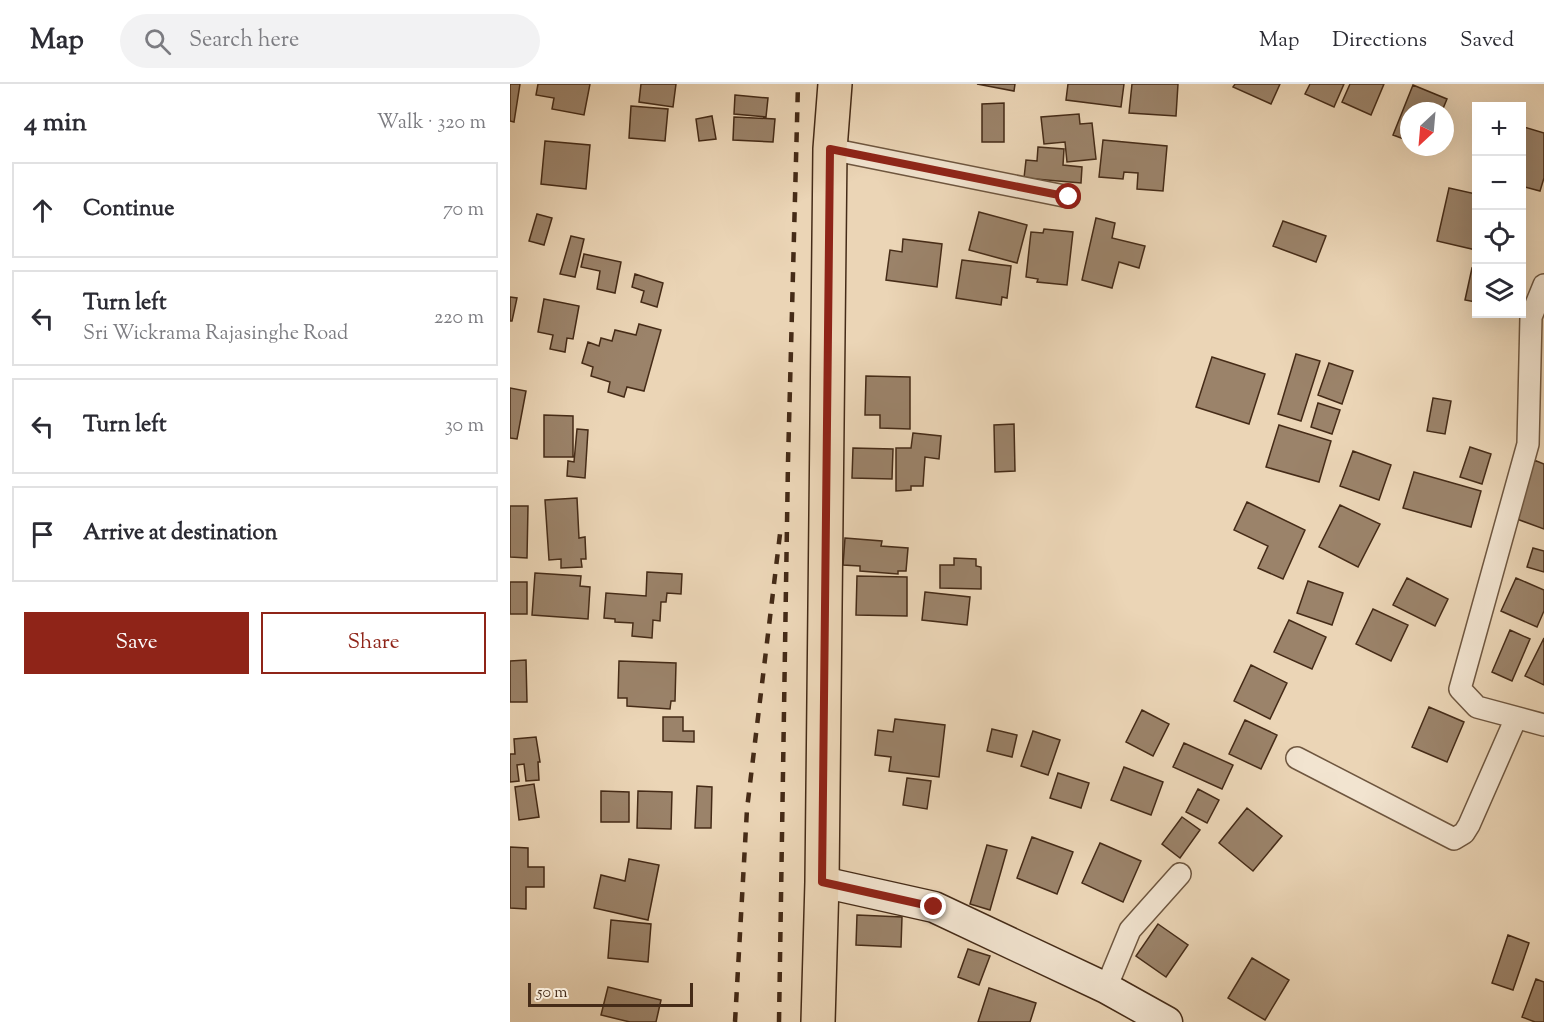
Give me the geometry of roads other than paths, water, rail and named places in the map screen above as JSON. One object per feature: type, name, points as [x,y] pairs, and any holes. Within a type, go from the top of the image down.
[{"type":"main road","points":[[818,1022],[822,882],[830,149],[835,84]]},
{"type":"street","points":[[830,149],[1069,197]]},
{"type":"street","points":[[1544,285],[1531,317],[1528,444],[1460,689],[1477,707],[1544,725]]},
{"type":"street","points":[[1297,758],[1454,839],[1464,833],[1469,825],[1516,718]]},
{"type":"street","points":[[1106,988],[1130,930],[1180,874]]},
{"type":"street","points":[[822,882],[934,907],[1106,988],[1167,1022]]},
{"type":"railway","points":[[779,1022],[788,462],[798,84]]},
{"type":"railway","points":[[735,1022],[747,809],[780,534]]}]
